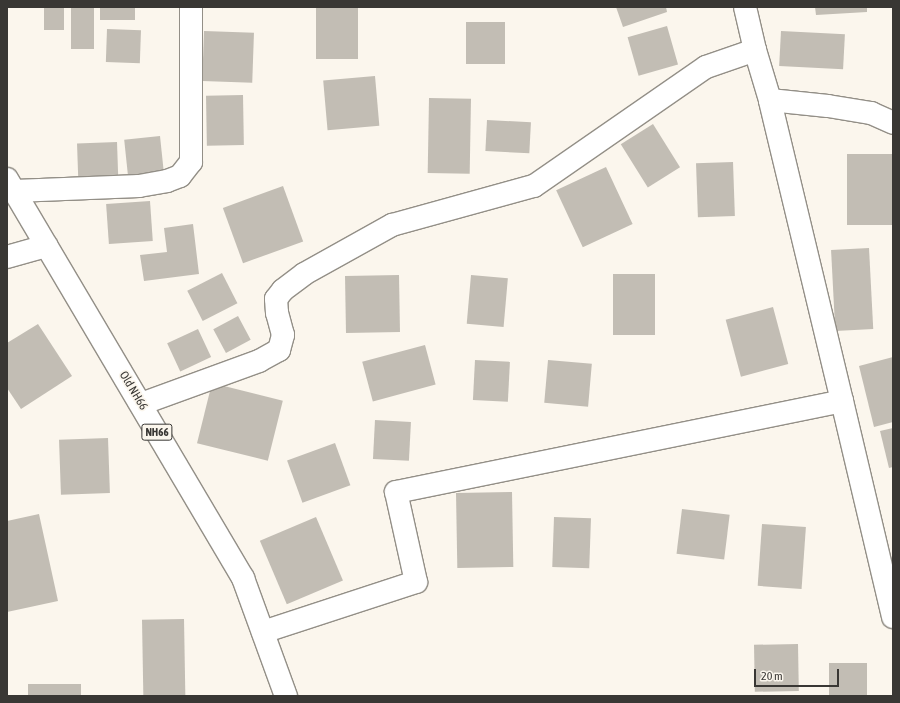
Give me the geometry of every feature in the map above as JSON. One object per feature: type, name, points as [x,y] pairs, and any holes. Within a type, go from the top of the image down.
[{"type":"street","points":[[11,185],[138,186],[167,181],[180,176],[191,162],[190,7]]},
{"type":"street","points":[[745,7],[755,50],[770,100],[893,616]]},
{"type":"street","points":[[141,404],[259,361],[279,350],[283,335],[277,313],[276,299],[283,290],[304,274],[392,225],[534,186],[706,67],[755,50]]},
{"type":"street","points":[[770,100],[828,106],[871,113],[893,123]]},
{"type":"street","name":"Old NH66","points":[[11,185],[243,578],[286,696]]},
{"type":"street","points":[[7,257],[46,246]]},
{"type":"street","points":[[263,632],[416,582],[396,492],[842,401]]},
{"type":"building","points":[[44,7],[64,7],[64,30],[44,30]]},
{"type":"building","points":[[71,7],[94,7],[94,49],[71,49]]},
{"type":"building","points":[[100,7],[135,7],[135,20],[100,20]]},
{"type":"building","points":[[316,7],[358,7],[358,59],[316,59]]},
{"type":"building","points":[[616,7],[666,7],[667,12],[623,27]]},
{"type":"building","points":[[815,7],[867,7],[867,12],[816,15]]},
{"type":"building","points":[[466,22],[505,22],[505,64],[466,64]]},
{"type":"building","points":[[667,26],[678,64],[639,76],[628,37]]},
{"type":"building","points":[[107,29],[141,30],[140,63],[106,62]]},
{"type":"building","points":[[204,31],[254,33],[252,83],[202,81]]},
{"type":"building","points":[[781,31],[845,34],[843,69],[779,66]]},
{"type":"building","points":[[375,76],[379,126],[328,130],[323,81]]},
{"type":"building","points":[[243,95],[244,145],[207,146],[206,96]]},
{"type":"building","points":[[429,98],[471,99],[470,174],[428,173]]},
{"type":"building","points":[[487,120],[531,122],[529,153],[485,151]]},
{"type":"building","points":[[653,124],[680,167],[648,187],[621,144]]},
{"type":"building","points":[[160,136],[164,172],[128,176],[124,140]]},
{"type":"building","points":[[117,142],[118,175],[78,176],[77,143]]},
{"type":"building","points":[[847,154],[893,154],[893,225],[847,225]]},
{"type":"building","points":[[733,162],[735,216],[698,217],[696,163]]},
{"type":"building","points":[[606,167],[633,224],[583,247],[556,190]]},
{"type":"building","points":[[283,186],[303,241],[243,263],[223,208]]},
{"type":"building","points":[[150,201],[153,241],[109,244],[106,204]]},
{"type":"building","points":[[193,224],[199,274],[144,281],[140,255],[167,252],[164,228]]},
{"type":"building","points":[[869,248],[873,329],[835,331],[831,250]]},
{"type":"building","points":[[222,273],[237,303],[203,321],[187,291]]},
{"type":"building","points":[[613,274],[655,274],[655,335],[613,335]]},
{"type":"building","points":[[399,275],[400,332],[346,333],[345,276]]},
{"type":"building","points":[[471,275],[508,278],[504,327],[467,324]]},
{"type":"building","points":[[773,307],[788,364],[741,377],[726,320]]},
{"type":"building","points":[[238,316],[251,340],[226,353],[213,329]]},
{"type":"building","points":[[38,324],[72,376],[21,409],[7,388],[7,343]]},
{"type":"building","points":[[198,329],[211,357],[180,371],[167,343]]},
{"type":"building","points":[[425,345],[436,385],[373,401],[362,362]]},
{"type":"building","points":[[893,357],[893,422],[874,427],[859,366]]},
{"type":"building","points":[[475,360],[510,362],[508,402],[473,400]]},
{"type":"building","points":[[548,360],[592,364],[588,407],[544,403]]},
{"type":"building","points":[[212,383],[283,401],[268,461],[197,443]]},
{"type":"building","points":[[375,420],[411,422],[409,461],[373,459]]},
{"type":"building","points":[[893,428],[893,467],[889,468],[880,431]]},
{"type":"building","points":[[108,438],[110,493],[61,495],[59,440]]},
{"type":"building","points":[[335,443],[350,485],[302,503],[287,460]]},
{"type":"building","points":[[512,492],[513,567],[457,568],[456,493]]},
{"type":"building","points":[[682,509],[730,515],[724,560],[677,554]]},
{"type":"building","points":[[39,514],[58,601],[7,612],[7,521]]},
{"type":"building","points":[[316,517],[343,581],[287,604],[260,541]]},
{"type":"building","points":[[554,517],[591,518],[589,568],[552,567]]},
{"type":"building","points":[[762,524],[806,527],[802,589],[758,586]]},
{"type":"building","points":[[184,619],[185,696],[143,696],[142,620]]},
{"type":"building","points":[[798,644],[799,691],[755,692],[754,645]]},
{"type":"building","points":[[829,663],[867,663],[867,696],[829,696]]},
{"type":"building","points":[[28,684],[81,684],[81,696],[28,696]]}]
